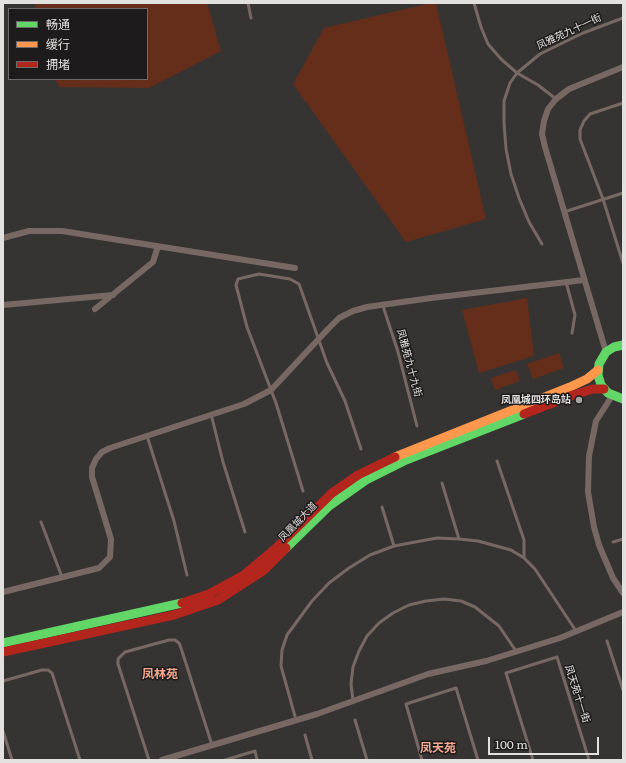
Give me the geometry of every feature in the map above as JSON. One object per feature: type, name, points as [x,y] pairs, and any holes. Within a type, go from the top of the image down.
[{"type":"main road","points":[[623,345],[614,347],[606,352],[602,357],[598,370],[599,380],[604,389],[612,396],[623,399]]},
{"type":"main road","name":"凤凰城大道","points":[[3,643],[169,606],[209,594],[244,575],[276,548],[332,493],[364,472],[410,450],[570,387],[586,379],[598,370]]},
{"type":"main road","name":"凤凰城大道","points":[[3,652],[200,608],[218,600],[263,571],[329,506],[366,480],[406,460],[573,395],[593,389],[604,389]]},
{"type":"street","points":[[606,352],[542,134],[548,109],[556,99],[569,89],[623,67]]},
{"type":"street","points":[[3,238],[29,231],[51,231],[158,246],[295,268]]},
{"type":"street","points":[[95,309],[153,262],[158,246]]},
{"type":"street","points":[[3,592],[99,568],[110,557],[111,539],[92,477],[92,468],[96,459],[102,452],[110,448],[244,404],[272,390],[339,318],[367,306],[383,306],[431,298],[584,280]]},
{"type":"street","points":[[3,305],[113,294]]},
{"type":"street","points":[[612,396],[596,421],[589,456],[588,492],[591,516],[599,545],[613,578],[623,593]]},
{"type":"street","points":[[162,760],[296,720],[428,674],[516,651],[576,631],[623,612]]},
{"type":"lane","points":[[248,3],[251,18]]},
{"type":"lane","points":[[474,3],[488,44],[501,59],[517,73],[538,85],[556,99]]},
{"type":"lane","name":"凤雅苑九十一街","points":[[542,244],[529,222],[519,198],[511,174],[506,149],[504,101],[510,83],[517,73],[540,54],[623,18]]},
{"type":"lane","points":[[623,103],[590,114],[584,121],[580,130],[580,139],[603,199],[623,263]]},
{"type":"lane","points":[[564,212],[623,193]]},
{"type":"lane","points":[[303,491],[272,390],[247,327],[238,297],[236,285],[238,279],[259,274],[296,281],[299,284],[318,339],[345,401],[361,449]]},
{"type":"lane","points":[[566,282],[575,315],[572,333]]},
{"type":"lane","name":"凤雅苑九十九街","points":[[383,306],[398,352],[417,426]]},
{"type":"lane","points":[[211,414],[226,474],[245,532]]},
{"type":"lane","points":[[147,436],[174,521],[187,575]]},
{"type":"lane","points":[[497,461],[524,540],[524,558]]},
{"type":"lane","points":[[442,483],[459,539]]},
{"type":"lane","points":[[382,507],[394,546]]},
{"type":"lane","points":[[41,522],[63,578]]},
{"type":"lane","points":[[296,720],[281,666],[282,650],[288,635],[312,601],[329,583],[370,555],[394,546],[422,540],[459,539],[511,550],[524,558],[535,569],[576,631]]},
{"type":"lane","points":[[613,542],[623,539]]},
{"type":"lane","points":[[353,701],[353,672],[359,651],[367,636],[379,623],[409,605],[444,599],[461,601],[468,604],[488,616],[499,626],[516,651]]},
{"type":"lane","points":[[149,760],[118,664],[118,659],[125,652],[169,640],[175,640],[179,643],[212,745]]},
{"type":"lane","points":[[607,641],[623,690]]},
{"type":"lane","name":"凤天苑十一街","points":[[534,760],[506,673],[557,657],[589,760]]},
{"type":"lane","points":[[3,682],[42,670],[48,670],[52,673],[80,760]]},
{"type":"lane","points":[[422,760],[406,704],[456,688],[478,760]]},
{"type":"lane","points":[[355,720],[367,760]]},
{"type":"lane","points":[[3,731],[12,760]]},
{"type":"lane","points":[[305,735],[312,760]]},
{"type":"lane","points":[[225,760],[255,751],[257,760]]},
{"type":"shaded area","points":[[36,3],[207,3],[221,51],[149,88],[59,87],[56,80],[148,80],[148,8],[34,8]]},
{"type":"shaded area","points":[[436,3],[486,219],[406,242],[293,84],[324,28]]},
{"type":"shaded area","points":[[527,298],[534,356],[479,373],[462,310]]},
{"type":"shaded area","points":[[559,353],[564,368],[533,379],[527,364]]},
{"type":"shaded area","points":[[516,370],[520,381],[495,390],[491,378]]},
{"type":"traffic: fast","points":[[623,345],[614,347],[606,352],[599,364],[598,375],[601,385],[608,393],[623,399]]},
{"type":"traffic: fast","points":[[286,548],[329,506],[366,480],[406,460],[524,414]]},
{"type":"traffic: fast","points":[[3,643],[182,603]]},
{"type":"traffic: slow","points":[[395,457],[570,387],[587,379],[598,370]]},
{"type":"traffic: jam","points":[[524,414],[573,395],[593,389],[604,389]]},
{"type":"traffic: jam","points":[[182,603],[209,594],[244,575],[276,548],[332,493],[358,475],[395,457]]},
{"type":"traffic: jam","points":[[3,652],[174,615],[218,600],[263,571],[286,548]]},
{"type":"place","name":"凤凰城四环岛站","points":[[579,400]]},
{"type":"district","name":"凤林苑","points":[[160,674]]},
{"type":"district","name":"凤天苑","points":[[438,748]]}]
